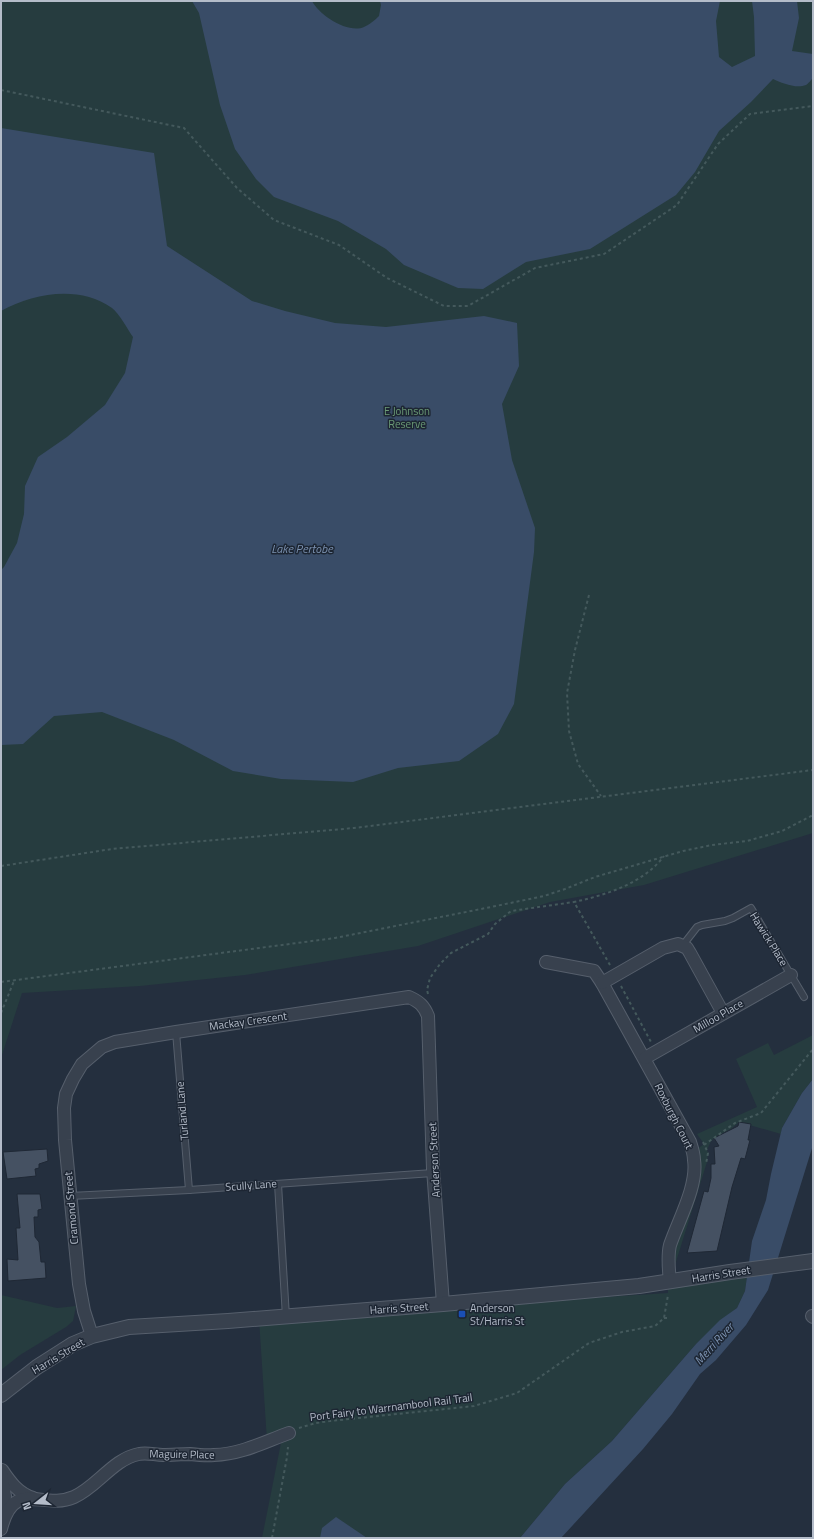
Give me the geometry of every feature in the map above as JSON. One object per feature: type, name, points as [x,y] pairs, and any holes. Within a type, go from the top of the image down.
[{"type":"street","points":[[602,983],[668,946],[678,944],[683,945],[690,952],[722,1013]]},
{"type":"street","name":"Roxburgh Court","points":[[546,962],[594,971],[645,1058],[690,1142],[695,1161],[694,1176],[670,1246],[668,1258],[670,1282]]},
{"type":"street","name":"Milloo Place","points":[[645,1058],[791,975]]},
{"type":"street","name":"Mackay Crescent","points":[[73,1079],[82,1064],[102,1047],[115,1042],[409,997],[420,1002],[427,1012]]},
{"type":"street","name":"Anderson Street","points":[[427,1012],[433,1173],[443,1304]]},
{"type":"street","name":"Cramond Street","points":[[73,1079],[66,1094],[64,1108],[69,1196],[79,1284],[84,1311],[92,1336]]},
{"type":"street","name":"Harris Street","points":[[1,1395],[54,1355],[73,1344],[92,1336],[129,1327],[286,1317],[443,1304],[670,1282],[813,1261]]},
{"type":"street","name":"Maguire Place","points":[[1,1528],[8,1510],[14,1504],[25,1498],[57,1501],[74,1497],[91,1486],[124,1460],[140,1454],[214,1456],[249,1450],[267,1441],[289,1433]]},
{"type":"street","name":"Maguire Place","points":[[1,1469],[13,1486],[22,1493],[37,1499]]},
{"type":"street","name":"Maguire Place","points":[[1,1474],[5,1496],[1,1528]]},
{"type":"lane","name":"Hawick Place","points":[[683,945],[698,927],[725,922],[751,908],[804,997]]},
{"type":"lane","name":"Turland Lane","points":[[176,1032],[189,1190]]},
{"type":"lane","name":"Scully Lane","points":[[69,1196],[189,1190],[433,1173]]},
{"type":"lane","points":[[278,1184],[286,1317]]},
{"type":"path","points":[[1,90],[184,128],[237,188],[274,220],[339,245],[387,278],[444,306],[468,306],[535,268],[604,254],[677,205],[718,144],[750,114],[813,106]]},
{"type":"path","points":[[589,595],[575,650],[567,693],[569,731],[578,764],[601,796]]},
{"type":"path","points":[[1,866],[112,848],[354,828],[813,770]]},
{"type":"path","points":[[1,982],[370,932],[544,896],[664,856],[712,845],[747,841],[782,831],[813,815]]},
{"type":"path","points":[[427,1012],[429,1002],[427,990],[430,978],[440,964],[451,953],[488,934],[495,924],[511,911],[592,898],[630,884],[657,865],[664,856]]},
{"type":"path","points":[[574,902],[616,975]]},
{"type":"path","points":[[1,1013],[14,981]]},
{"type":"path","points":[[704,1144],[735,1123],[761,1113],[813,1049]]},
{"type":"path","points":[[669,1318],[664,1318],[670,1282]]},
{"type":"path","name":"Port Fairy to Warrnambool Rail Trail","points":[[289,1433],[303,1426],[316,1423],[474,1406],[517,1393],[589,1343],[622,1332],[655,1326],[664,1318]]},
{"type":"path","points":[[272,1538],[287,1457],[289,1433]]},
{"type":"green space","name":"E Johnson Reserve","points":[[1,1],[813,1],[813,833],[644,885],[550,902],[418,946],[245,975],[140,986],[22,993],[1,1058]]},
{"type":"green space","points":[[813,1035],[813,1079],[802,1093],[782,1128],[781,1134],[739,1122],[731,1129],[711,1141],[707,1150],[707,1162],[670,1281],[748,1270],[745,1291],[737,1308],[718,1323],[696,1344],[612,1441],[565,1484],[520,1538],[262,1538],[281,1443],[267,1441],[259,1319],[668,1293],[668,1258],[681,1217],[693,1152],[704,1144],[697,1134],[757,1107],[736,1059],[768,1043],[774,1055]]},
{"type":"green space","points":[[1,1295],[57,1308],[76,1306],[73,1321],[66,1327],[20,1355],[1,1370]]},
{"type":"water","points":[[192,1],[312,1],[321,12],[335,22],[342,26],[357,28],[368,25],[379,16],[381,5],[380,1],[720,1],[716,21],[719,57],[732,67],[755,56],[752,1],[797,1],[799,18],[792,51],[813,54],[813,78],[809,83],[802,86],[789,85],[773,79],[751,102],[719,131],[695,172],[676,195],[590,249],[526,262],[483,289],[458,288],[404,265],[386,249],[338,221],[274,197],[256,179],[235,149],[220,105],[199,13]]},
{"type":"water","name":"Lake Pertobe","points":[[1,128],[154,153],[167,246],[252,301],[285,311],[335,323],[386,327],[484,316],[517,323],[519,366],[502,404],[512,460],[535,528],[534,552],[514,704],[498,734],[459,761],[398,768],[353,782],[281,779],[233,771],[174,740],[102,712],[54,716],[23,744],[1,745],[1,570],[17,543],[24,514],[25,486],[38,457],[67,437],[105,405],[125,373],[133,337],[115,310],[99,301],[85,296],[56,294],[42,296],[1,311]]},
{"type":"water","name":"Merri River","points":[[813,1079],[813,1145],[768,1290],[746,1325],[716,1360],[700,1374],[672,1414],[643,1449],[561,1538],[520,1538],[565,1484],[612,1441],[696,1344],[720,1320],[737,1308],[745,1291],[752,1241],[766,1200],[782,1128],[802,1093]]},
{"type":"water","points":[[336,1517],[367,1538],[320,1538],[322,1528]]},
{"type":"building","points":[[739,1122],[751,1124],[748,1140],[750,1140],[745,1159],[741,1158],[732,1187],[717,1251],[687,1253],[704,1191],[708,1192],[711,1178],[711,1164],[715,1164],[714,1147],[719,1146],[714,1138],[738,1126]]},
{"type":"building","points":[[47,1149],[48,1161],[39,1164],[39,1168],[35,1169],[36,1176],[7,1179],[3,1152]]},
{"type":"building","points":[[17,1194],[40,1194],[42,1209],[38,1210],[38,1217],[34,1217],[35,1237],[39,1242],[41,1262],[45,1262],[46,1278],[8,1281],[7,1259],[18,1260],[16,1228],[20,1228]]},
{"type":"place","name":"Anderson St/Harris St","points":[[462,1314]]}]
